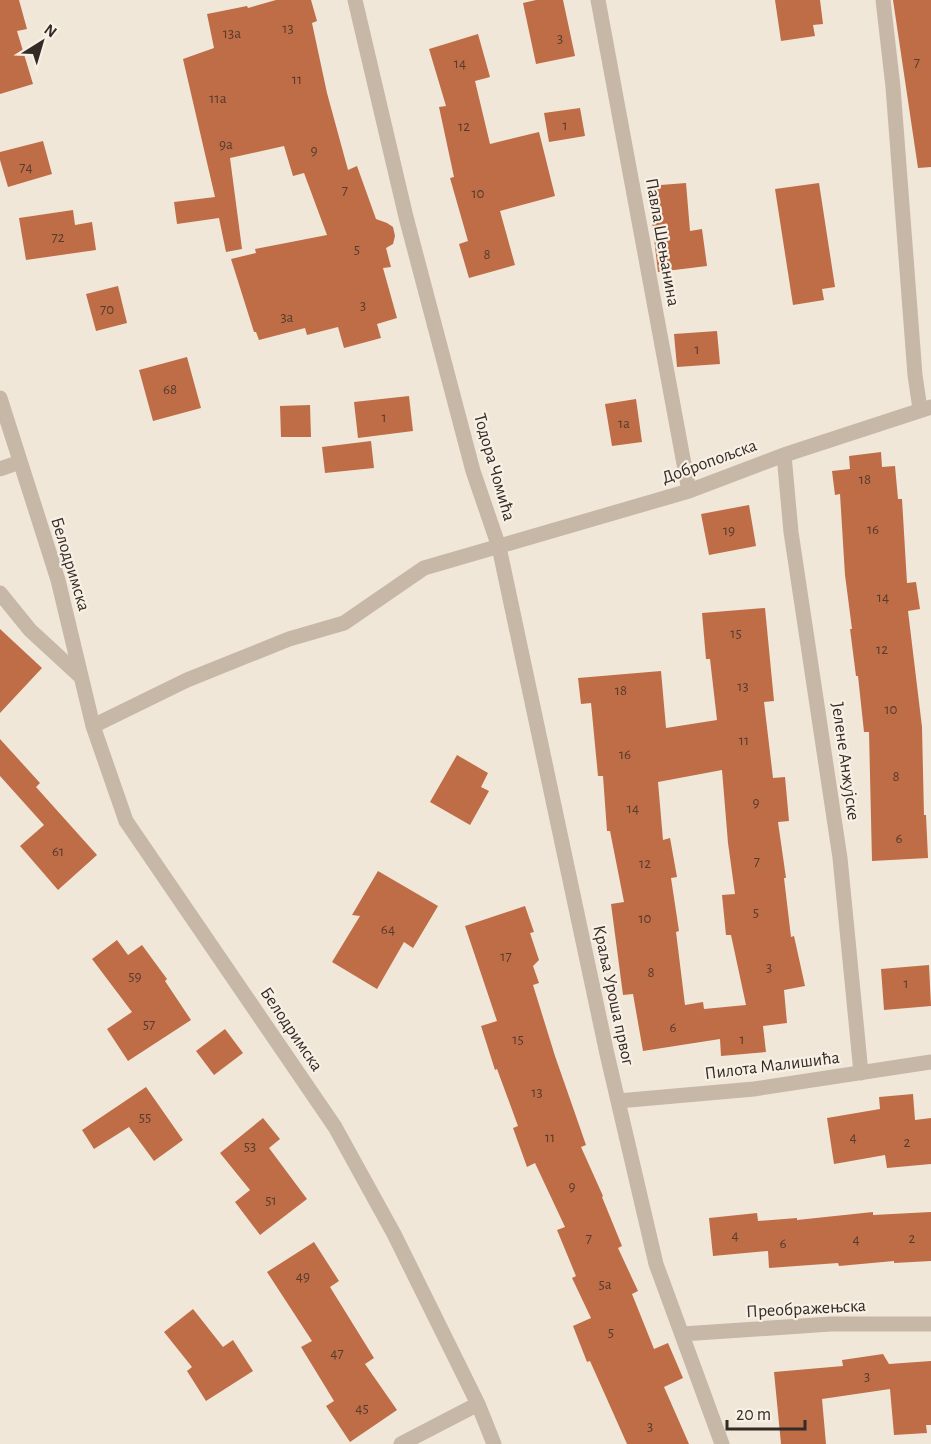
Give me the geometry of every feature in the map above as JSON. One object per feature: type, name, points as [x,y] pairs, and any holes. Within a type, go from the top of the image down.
[{"type":"street","name":"Тодора Чомића","points":[[93,726],[187,680],[289,639],[345,623],[424,568],[499,547],[473,471],[406,217],[355,0]]},
{"type":"street","name":"Павла Шењанина","points":[[598,0],[689,491]]},
{"type":"street","points":[[883,0],[893,87],[915,375],[926,408]]},
{"type":"street","name":"Белодримска","points":[[0,398],[58,580],[93,726],[126,821],[335,1126],[394,1234],[478,1404],[494,1444]]},
{"type":"street","name":"Добропољска","points":[[499,547],[689,491],[784,455],[926,408]]},
{"type":"street","name":"Јелене Анжујске","points":[[784,455],[791,532],[840,858],[861,1073]]},
{"type":"street","points":[[0,469],[20,462]]},
{"type":"street","name":"Краља Уроша првог","points":[[499,547],[618,1101],[656,1264],[722,1444]]},
{"type":"street","points":[[0,593],[30,630],[81,677]]},
{"type":"street","name":"Пилота Малишића","points":[[618,1101],[754,1089],[931,1062]]},
{"type":"street","name":"Преображењска","points":[[682,1334],[831,1324],[931,1324]]},
{"type":"street","points":[[401,1444],[478,1404]]},
{"type":"building","points":[[0,0],[19,0],[27,29],[17,31],[33,84],[0,94]]},
{"type":"building","points":[[276,0],[311,0],[317,21],[312,23],[327,93],[348,170],[357,166],[376,219],[393,227],[395,236],[393,244],[386,248],[391,267],[383,268],[397,318],[377,324],[381,338],[344,348],[338,327],[307,335],[305,328],[259,340],[254,332],[231,259],[256,253],[255,249],[327,235],[304,173],[293,176],[284,146],[230,158],[242,249],[226,252],[219,218],[177,224],[174,202],[215,197],[183,59],[214,48],[207,14],[247,6],[248,8]]},
{"type":"building","points":[[536,0],[563,0],[575,56],[536,64],[523,3]]},
{"type":"building","points":[[775,0],[820,0],[823,24],[813,25],[815,36],[781,41]]},
{"type":"building","points":[[893,0],[931,0],[931,167],[918,168]]},
{"type":"building","points":[[478,34],[490,77],[475,81],[490,144],[539,132],[555,196],[500,211],[515,265],[469,278],[459,244],[468,241],[450,178],[454,177],[439,107],[446,106],[429,49]]},
{"type":"building","points":[[580,108],[585,136],[549,142],[544,113]]},
{"type":"building","points":[[43,141],[52,174],[8,187],[0,152]]},
{"type":"building","points":[[686,183],[690,231],[702,229],[707,266],[658,272],[648,186]]},
{"type":"building","points":[[819,183],[835,287],[822,289],[824,300],[793,305],[775,189]]},
{"type":"building","points":[[73,210],[75,225],[92,222],[96,250],[26,260],[19,218]]},
{"type":"building","points":[[118,286],[127,323],[96,331],[86,294]]},
{"type":"building","points":[[717,331],[720,364],[677,367],[674,334]]},
{"type":"building","points":[[187,357],[201,408],[153,421],[139,370]]},
{"type":"building","points":[[409,396],[413,431],[358,438],[354,402]]},
{"type":"building","points":[[636,399],[642,442],[612,446],[605,404]]},
{"type":"building","points":[[310,405],[311,437],[281,437],[280,406]]},
{"type":"building","points":[[371,441],[374,468],[325,473],[322,447]]},
{"type":"building","points":[[881,452],[882,467],[895,466],[898,499],[902,499],[907,583],[916,582],[920,609],[908,611],[922,727],[924,815],[926,815],[928,858],[872,861],[869,732],[864,732],[858,676],[856,676],[845,575],[840,494],[835,495],[832,471],[850,469],[849,456]]},
{"type":"building","points":[[749,505],[756,546],[709,555],[701,514]]},
{"type":"building","points":[[765,608],[774,701],[764,702],[773,778],[785,777],[789,821],[778,822],[791,937],[794,936],[805,986],[784,990],[787,1023],[763,1026],[766,1052],[721,1056],[720,1039],[643,1051],[633,994],[623,995],[611,904],[624,902],[610,831],[607,831],[603,776],[598,776],[591,703],[581,704],[578,678],[661,671],[666,728],[717,720],[710,659],[706,659],[702,613]],"holes":[[[722,770],[735,894],[722,895],[726,935],[731,935],[746,1005],[704,1009],[703,1002],[685,1005],[676,932],[679,931],[671,878],[677,877],[670,838],[663,840],[658,782]]]},
{"type":"building","points":[[0,629],[42,668],[0,713]]},
{"type":"building","points":[[0,739],[40,783],[36,787],[97,855],[58,890],[20,846],[44,825],[0,776]]},
{"type":"building","points":[[457,755],[488,773],[481,787],[489,791],[470,825],[430,802]]},
{"type":"building","points":[[378,871],[438,906],[413,948],[404,942],[377,989],[332,962],[360,916],[352,915]]},
{"type":"building","points":[[525,906],[534,932],[530,933],[539,960],[533,966],[539,983],[533,985],[586,1145],[581,1147],[622,1246],[618,1248],[638,1291],[632,1294],[654,1349],[668,1343],[683,1378],[664,1387],[689,1444],[627,1444],[590,1361],[587,1362],[573,1326],[591,1318],[572,1278],[576,1276],[557,1230],[565,1227],[535,1163],[527,1167],[513,1128],[518,1126],[497,1069],[495,1070],[481,1026],[497,1021],[465,926]]},
{"type":"building","points":[[117,940],[128,955],[142,945],[167,979],[165,981],[191,1020],[128,1061],[107,1029],[132,1012],[92,959]]},
{"type":"building","points":[[929,965],[931,1006],[884,1010],[881,969]]},
{"type":"building","points":[[225,1029],[243,1053],[214,1075],[196,1051]]},
{"type":"building","points":[[146,1087],[183,1140],[154,1161],[129,1127],[94,1149],[82,1130]]},
{"type":"building","points":[[913,1094],[915,1120],[931,1118],[931,1164],[887,1168],[885,1155],[834,1164],[827,1118],[880,1109],[879,1097]]},
{"type":"building","points":[[263,1118],[280,1139],[269,1148],[307,1199],[260,1235],[235,1202],[250,1190],[220,1153]]},
{"type":"building","points":[[873,1212],[873,1215],[931,1212],[931,1261],[894,1263],[894,1261],[839,1266],[838,1263],[769,1268],[768,1251],[713,1256],[709,1218],[757,1213],[758,1221],[797,1218],[797,1220]]},
{"type":"building","points":[[314,1242],[339,1281],[330,1287],[374,1358],[365,1364],[397,1410],[350,1442],[326,1406],[334,1401],[301,1347],[312,1341],[267,1272]]},
{"type":"building","points":[[193,1309],[223,1347],[233,1340],[253,1371],[206,1401],[187,1371],[192,1367],[164,1332]]},
{"type":"building","points":[[883,1354],[889,1364],[931,1361],[931,1425],[926,1425],[927,1433],[894,1435],[890,1389],[822,1399],[826,1444],[781,1444],[774,1372],[843,1366],[842,1360]]}]
